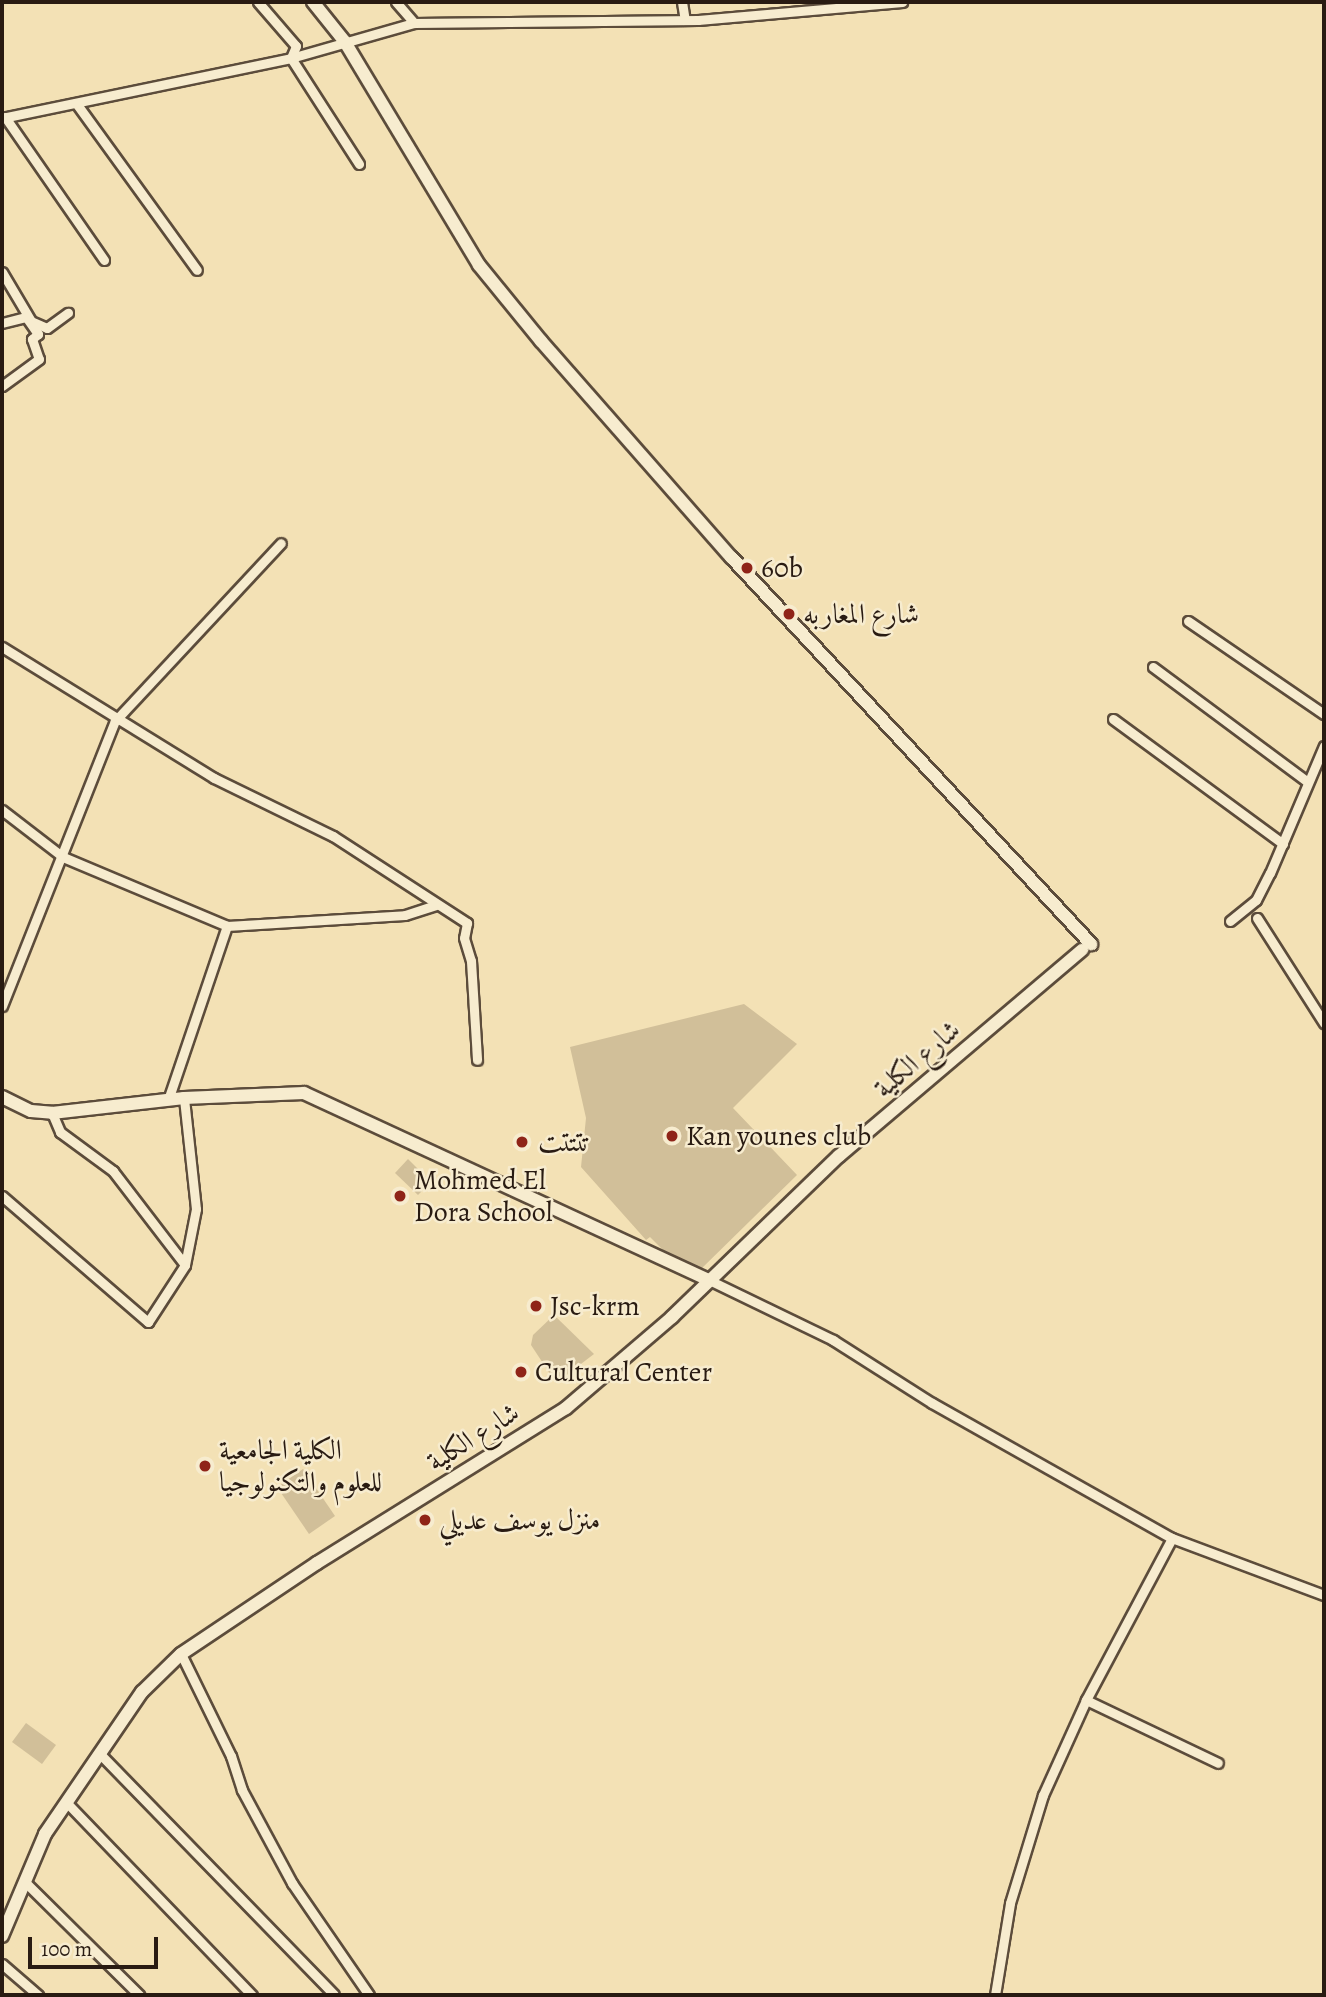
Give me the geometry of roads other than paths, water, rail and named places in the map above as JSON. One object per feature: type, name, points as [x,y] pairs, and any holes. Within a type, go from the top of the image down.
[{"type":"street","points":[[258,2],[296,46],[290,58]]},
{"type":"street","points":[[313,2],[345,42]]},
{"type":"street","points":[[396,2],[414,23]]},
{"type":"street","points":[[682,2],[685,20]]},
{"type":"street","points":[[104,260],[3,117],[290,58],[414,23],[685,20],[812,5],[902,2]]},
{"type":"street","name":"شارع الكلية","points":[[2,1936],[45,1834],[142,1692],[181,1654],[317,1563],[566,1408],[709,1280],[839,1156],[1086,947],[731,557],[541,341],[479,265],[345,42]]},
{"type":"street","points":[[290,58],[359,164]]},
{"type":"street","points":[[76,103],[197,270]]},
{"type":"street","points":[[2,272],[31,321],[47,328],[68,313]]},
{"type":"street","points":[[2,386],[40,359],[33,339],[37,334],[26,317],[3,321]]},
{"type":"street","points":[[2,1006],[115,721],[281,543]]},
{"type":"street","points":[[1188,621],[1324,714]]},
{"type":"street","points":[[2,647],[68,685],[115,721],[214,778],[333,836],[467,923],[464,938],[471,961],[477,1060]]},
{"type":"street","points":[[1153,667],[1308,782]]},
{"type":"street","points":[[1112,719],[1283,844]]},
{"type":"street","points":[[1230,921],[1256,900],[1324,746]]},
{"type":"street","points":[[2,810],[63,857],[227,926],[405,915],[436,905]]},
{"type":"street","points":[[1257,918],[1324,1023]]},
{"type":"street","points":[[168,1100],[227,926]]},
{"type":"street","points":[[2,1097],[32,1111],[52,1113],[184,1098],[304,1093],[833,1340],[932,1403],[1172,1538],[1324,1595]]},
{"type":"street","points":[[2,1196],[148,1322],[185,1265],[196,1196],[184,1098]]},
{"type":"street","points":[[52,1113],[60,1132],[113,1171],[185,1265]]},
{"type":"street","points":[[995,1995],[1010,1903],[1035,1820],[1086,1700],[1172,1538]]},
{"type":"street","points":[[181,1654],[231,1756],[242,1790],[292,1883],[369,1995]]},
{"type":"street","points":[[1086,1700],[1218,1763]]},
{"type":"street","points":[[100,1755],[334,1995]]},
{"type":"street","points":[[67,1803],[252,1995]]},
{"type":"street","points":[[25,1882],[139,1995]]},
{"type":"street","points":[[2,1964],[38,1995]]},
{"type":"place","name":"60b","points":[[747,568]]},
{"type":"place","name":"شارع المغاربه","points":[[789,614]]},
{"type":"place","name":"Kan younes club","points":[[672,1136]]},
{"type":"place","name":"تتتتت","points":[[522,1142]]},
{"type":"place","name":"Mohmed El Dora School","points":[[400,1196]]},
{"type":"place","name":"Jsc-krm","points":[[536,1306]]},
{"type":"place","name":"Cultural Center","points":[[521,1372]]},
{"type":"place","name":"الكلية الجامعية للعلوم والتكنولوجيا","points":[[205,1466]]},
{"type":"place","name":"منزل يوسف عديلي","points":[[425,1520]]}]
